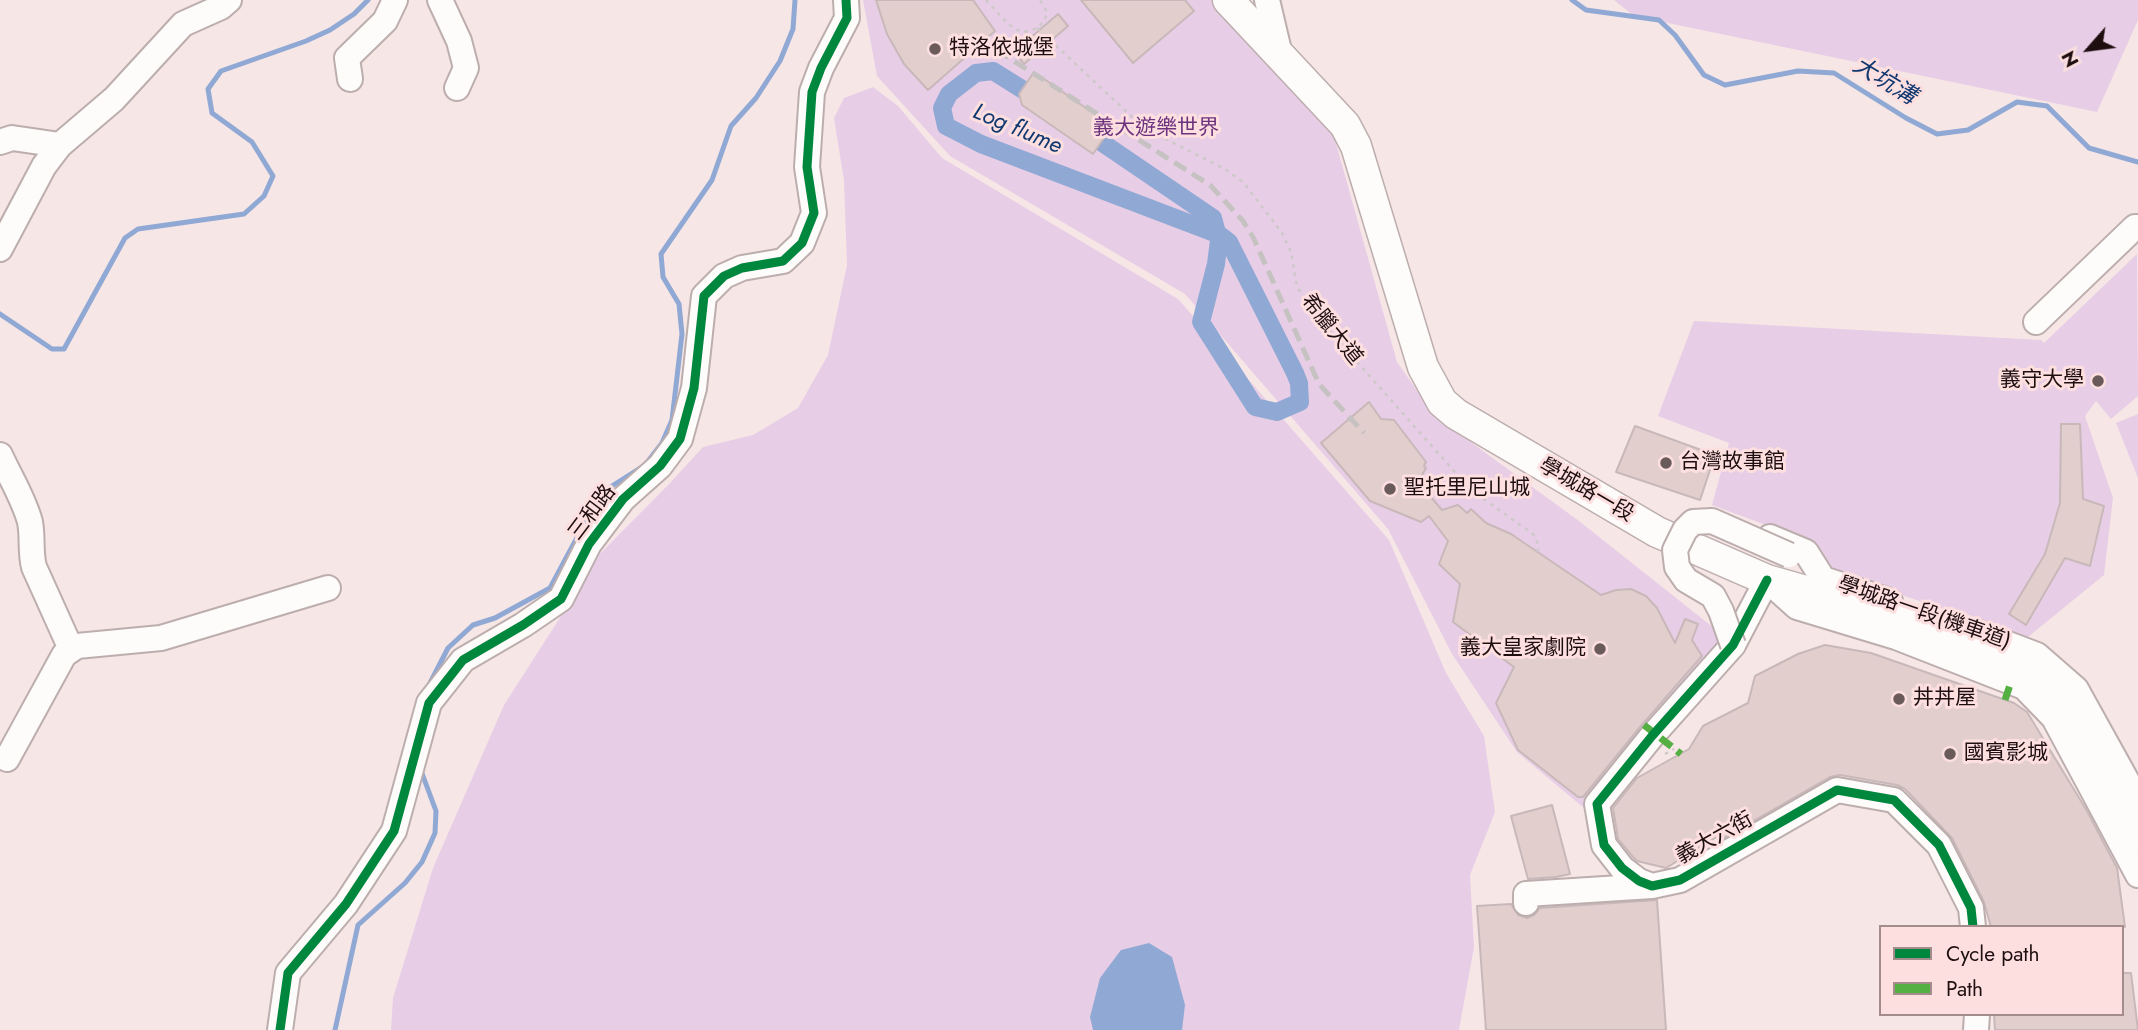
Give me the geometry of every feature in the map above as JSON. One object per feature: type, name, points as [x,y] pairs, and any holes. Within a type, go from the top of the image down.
[{"type":"main road","name":"學城路一段","points":[[1228,0],[1277,58],[1345,125],[1356,146],[1423,366],[1442,402],[1456,414],[1657,532],[1767,580],[1897,617],[2029,668],[2064,703],[2125,795],[2138,834]]},
{"type":"street","points":[[0,249],[44,166],[60,145],[114,99],[183,24],[229,0]]},
{"type":"street","points":[[350,79],[347,58],[385,21],[395,0]]},
{"type":"street","points":[[440,0],[459,41],[466,68],[457,88]]},
{"type":"street","name":"三和路","points":[[280,1030],[288,973],[346,904],[394,831],[429,704],[463,660],[561,599],[589,544],[623,499],[660,466],[680,439],[694,388],[704,296],[724,276],[742,268],[783,261],[802,243],[814,214],[807,167],[813,92],[821,68],[847,18],[846,0]]},
{"type":"street","points":[[1267,0],[1277,58]]},
{"type":"street","points":[[0,142],[12,138],[60,145]]},
{"type":"street","points":[[2036,322],[2138,227]]},
{"type":"street","points":[[0,455],[26,509],[31,527],[31,556],[34,568],[71,649]]},
{"type":"street","name":"學城路一段(機車道)","points":[[1657,532],[1694,510],[1730,521],[1806,552],[1824,579],[2037,655],[2076,689],[2125,795],[2138,875]]},
{"type":"street","points":[[1733,645],[1713,596],[1686,580],[1678,568],[1675,550],[1685,530],[1693,522],[1712,520],[1790,555],[1824,595]]},
{"type":"street","points":[[1652,886],[1639,881],[1622,868],[1604,845],[1597,803],[1733,645],[1767,580]]},
{"type":"street","name":"學城路一段(機車道)","points":[[1767,580],[1797,607],[1896,637],[2024,687],[2125,795]]},
{"type":"street","points":[[7,759],[64,655],[71,649],[77,646],[161,638],[328,588]]},
{"type":"street","name":"義大六街","points":[[1526,903],[1526,894],[1652,886],[1680,880],[1837,790],[1894,800],[1940,845],[1971,908],[1973,925]]},
{"type":"path","points":[[986,0],[1015,30],[1029,32],[1037,28],[1046,16],[1045,7],[1040,0]]},
{"type":"green space","name":"義大遊樂世界","points":[[863,0],[1212,0],[1332,129],[1397,362],[1435,416],[1579,521],[1724,636],[1584,808],[1517,752],[1452,654],[1388,529],[1185,294],[950,156],[877,76]]},
{"type":"green space","points":[[1614,0],[2138,0],[2138,20],[2097,112],[1634,16]]},
{"type":"green space","points":[[873,87],[898,106],[942,158],[1178,299],[1389,540],[1446,673],[1484,736],[1495,812],[1470,875],[1474,947],[1459,1030],[391,1030],[393,998],[433,868],[504,705],[570,602],[589,565],[703,447],[753,435],[798,408],[828,355],[847,265],[844,181],[834,118],[844,98]]},
{"type":"green space","points":[[2137,254],[2138,396],[2111,419],[2096,401],[2085,416],[2113,498],[2104,575],[2028,637],[1826,570],[1814,543],[1712,505],[1729,443],[1658,416],[1694,321],[2041,340],[2044,343]]},
{"type":"green space","points":[[2138,414],[2138,478],[2116,423]]},
{"type":"water","points":[[1149,943],[1172,957],[1185,1005],[1182,1030],[1093,1030],[1090,1017],[1100,978],[1121,950]]},
{"type":"building","name":"特洛依城堡","points":[[876,0],[973,0],[995,31],[928,90],[904,64],[887,34]]},
{"type":"building","name":"特洛依城堡","points":[[1081,0],[1185,0],[1194,11],[1133,63]]},
{"type":"building","points":[[1058,14],[1068,26],[1024,64],[1014,52]]},
{"type":"building","points":[[1034,72],[1112,126],[1093,154],[1022,105],[1019,94]]},
{"type":"building","points":[[1369,402],[1381,419],[1394,420],[1426,462],[1426,468],[1418,482],[1442,510],[1458,505],[1467,513],[1471,509],[1486,523],[1511,534],[1601,595],[1631,589],[1646,596],[1657,608],[1675,643],[1685,619],[1698,624],[1692,640],[1702,656],[1583,797],[1578,797],[1518,750],[1496,703],[1514,667],[1453,622],[1460,584],[1439,564],[1448,541],[1429,516],[1421,522],[1370,501],[1321,443]]},
{"type":"building","points":[[2061,424],[2080,424],[2083,499],[2104,506],[2090,566],[2065,558],[2026,625],[2009,614],[2045,554],[2060,503]]},
{"type":"building","name":"台灣故事館","points":[[1635,426],[1715,455],[1700,500],[1616,472]]},
{"type":"building","points":[[1825,645],[1871,653],[2014,703],[2027,712],[2087,811],[2117,868],[2125,927],[1990,925],[1984,902],[1952,838],[1905,789],[1897,785],[1840,775],[1830,777],[1722,839],[1720,835],[1666,868],[1637,861],[1618,839],[1613,808],[1637,778],[1689,749],[1703,726],[1748,703],[1755,676],[1798,654]]},
{"type":"building","points":[[1552,805],[1570,874],[1528,879],[1511,816]]},
{"type":"building","points":[[1657,900],[1666,1030],[1486,1030],[1477,906],[1511,904],[1518,915],[1527,918],[1540,908]]},
{"type":"building","points":[[2124,973],[2131,973],[2138,1030],[1995,1030],[1994,1016],[2124,1016]]},
{"type":"waterway","points":[[0,314],[52,349],[64,349],[125,238],[138,229],[244,214],[264,196],[273,176],[252,142],[212,113],[208,89],[221,71],[330,30],[354,14],[368,0]]},
{"type":"waterway","points":[[427,689],[448,648],[473,625],[495,618],[550,588],[601,493],[645,465],[662,443],[672,420],[682,334],[679,304],[663,277],[661,254],[712,180],[731,126],[756,98],[780,61],[793,29],[795,0]]},
{"type":"waterway","name":"大坑溝","points":[[1572,0],[1586,10],[1659,20],[1675,35],[1704,75],[1725,85],[1798,71],[1834,73],[1937,134],[1968,130],[2017,102],[2047,106],[2089,148],[2138,162]]},
{"type":"waterway","name":"Log flume","points":[[1041,101],[993,71],[976,73],[949,94],[942,108],[946,126],[981,144],[1220,235],[1229,242],[1299,383],[1300,402],[1277,412],[1255,407],[1201,322],[1216,264],[1219,240]]},
{"type":"waterway","name":"Log flume","points":[[1082,129],[1213,218],[1219,240]]},
{"type":"waterway","points":[[335,1030],[358,925],[405,883],[422,862],[435,833],[436,811],[420,768]]},
{"type":"railway","points":[[979,39],[1210,185],[1243,221],[1253,237],[1319,384],[1364,433]]},
{"type":"marked path","points":[[2005,700],[2011,682]]},
{"type":"marked path","points":[[1644,725],[1681,754]]},
{"type":"cycle path","points":[[280,1030],[288,973],[346,904],[394,831],[429,703],[463,660],[561,599],[589,544],[623,499],[660,466],[680,439],[694,388],[704,296],[724,276],[742,268],[783,261],[802,243],[814,213],[807,167],[812,92],[821,68],[847,18],[846,0]]},
{"type":"cycle path","points":[[1767,580],[1733,645],[1652,736],[1597,804],[1604,845],[1622,868],[1639,881],[1652,886],[1680,880],[1837,790],[1894,800],[1939,845],[1971,908],[1973,925]]},
{"type":"place","name":"特洛依城堡","points":[[935,49]]},
{"type":"place","name":"義守大學","points":[[2098,381]]},
{"type":"place","name":"台灣故事館","points":[[1666,463]]},
{"type":"place","name":"聖托里尼山城","points":[[1390,489]]},
{"type":"place","name":"義大皇家劇院","points":[[1600,649]]},
{"type":"place","name":"丼丼屋","points":[[1899,699]]},
{"type":"place","name":"國賓影城","points":[[1950,754]]}]
